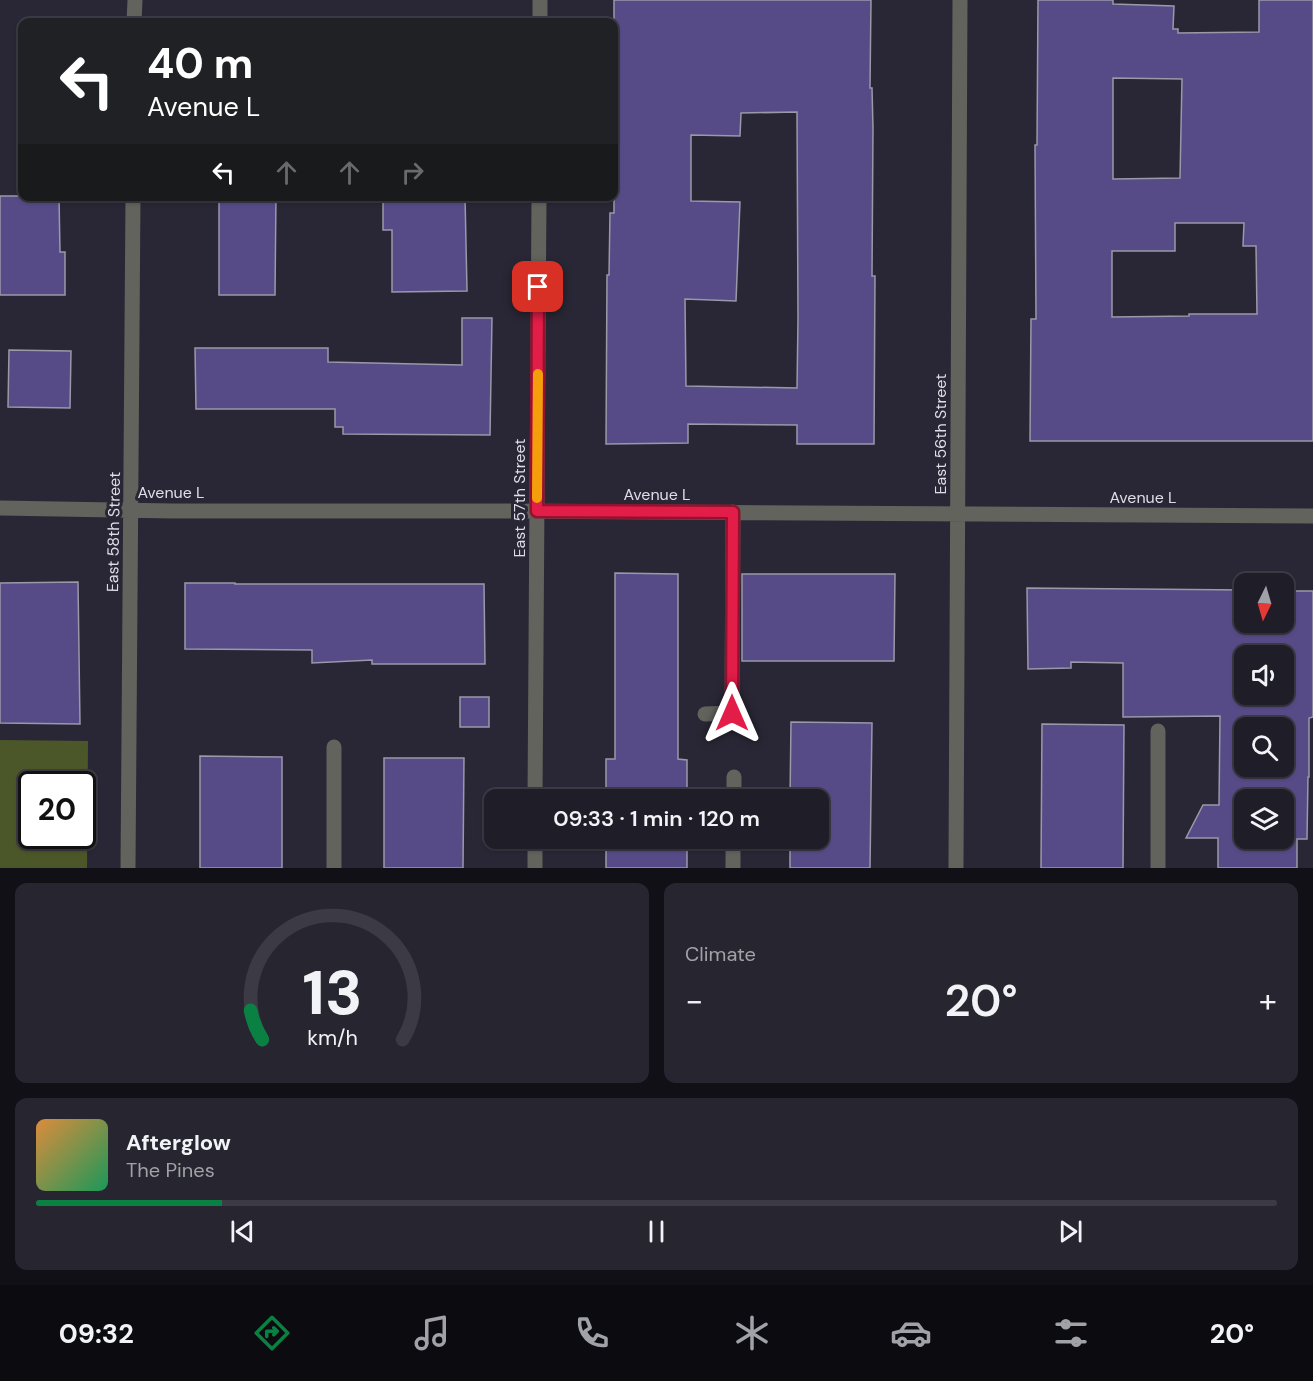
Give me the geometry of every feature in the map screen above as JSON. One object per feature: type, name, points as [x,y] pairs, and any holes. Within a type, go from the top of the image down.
[{"type":"street","points":[[135,0],[135,18]]},
{"type":"street","points":[[540,0],[540,18]]},
{"type":"street","name":"East 56th Street","points":[[956,868],[960,0]]},
{"type":"street","name":"East 58th Street","points":[[128,868],[133,201]]},
{"type":"street","name":"East 57th Street","points":[[535,789],[539,201]]},
{"type":"street","name":"Avenue L","points":[[0,508],[1313,516]]},
{"type":"street","points":[[705,714],[732,713],[733,512]]},
{"type":"street","points":[[1158,731],[1158,868]]},
{"type":"street","points":[[334,747],[334,868]]},
{"type":"street","points":[[734,777],[734,789]]},
{"type":"street","points":[[535,849],[535,868]]},
{"type":"street","points":[[733,868],[734,849]]},
{"type":"green space","points":[[0,740],[88,741],[88,771],[18,771],[18,849],[87,849],[87,868],[0,868]]},
{"type":"building","points":[[614,0],[871,0],[872,276],[875,276],[874,444],[797,444],[797,425],[688,424],[688,443],[606,444],[607,275],[609,275],[610,213],[614,213],[614,201],[618,201],[618,18],[614,18]],"holes":[[[797,112],[797,388],[686,386],[685,299],[736,301],[740,202],[691,201],[691,135],[740,136],[741,113]]]},
{"type":"building","points":[[1038,0],[1113,0],[1113,4],[1174,6],[1173,29],[1178,29],[1178,33],[1259,32],[1259,0],[1313,0],[1313,441],[1030,441],[1031,319],[1036,319],[1035,145],[1037,145]],"holes":[[[1113,78],[1182,79],[1180,178],[1113,179]],[[1175,223],[1244,223],[1243,246],[1256,246],[1257,314],[1112,317],[1112,251],[1175,251]]]},
{"type":"building","points":[[0,196],[18,196],[18,201],[59,201],[60,252],[65,252],[65,295],[0,295]]},
{"type":"building","points":[[219,201],[276,201],[275,295],[219,295]]},
{"type":"building","points":[[383,201],[465,201],[467,291],[392,292],[392,230],[383,230]]},
{"type":"building","points":[[462,318],[492,318],[490,435],[343,434],[343,427],[335,427],[335,409],[196,409],[195,348],[328,348],[328,362],[462,365]]},
{"type":"building","points":[[9,350],[71,351],[70,408],[8,407]]},
{"type":"building","points":[[615,573],[678,574],[678,759],[687,760],[687,789],[606,789],[606,759],[615,759]]},
{"type":"building","points":[[742,574],[895,574],[894,661],[742,661]]},
{"type":"building","points":[[78,582],[80,724],[0,723],[0,583]]},
{"type":"building","points":[[185,583],[484,584],[485,664],[372,664],[372,660],[312,663],[312,650],[185,649]]},
{"type":"building","points":[[1027,588],[1234,590],[1234,633],[1294,633],[1294,591],[1313,591],[1313,717],[1309,718],[1307,839],[1297,839],[1297,868],[1218,868],[1218,838],[1186,838],[1203,805],[1219,805],[1220,716],[1123,717],[1123,663],[1071,662],[1071,668],[1028,669]]},
{"type":"building","points":[[460,697],[489,697],[489,727],[460,727]]},
{"type":"building","points":[[791,722],[872,723],[870,868],[790,868],[790,849],[829,849],[829,789],[790,789]]},
{"type":"building","points":[[1042,724],[1124,725],[1123,868],[1041,868]]},
{"type":"building","points":[[200,756],[282,757],[282,868],[200,868]]},
{"type":"building","points":[[384,758],[464,758],[463,868],[384,868]]},
{"type":"building","points":[[606,849],[687,849],[687,868],[606,868]]},
{"type":"slow traffic","points":[[537,498],[538,374]]},
{"type":"route","points":[[538,287],[537,511],[733,512],[732,713]]}]
